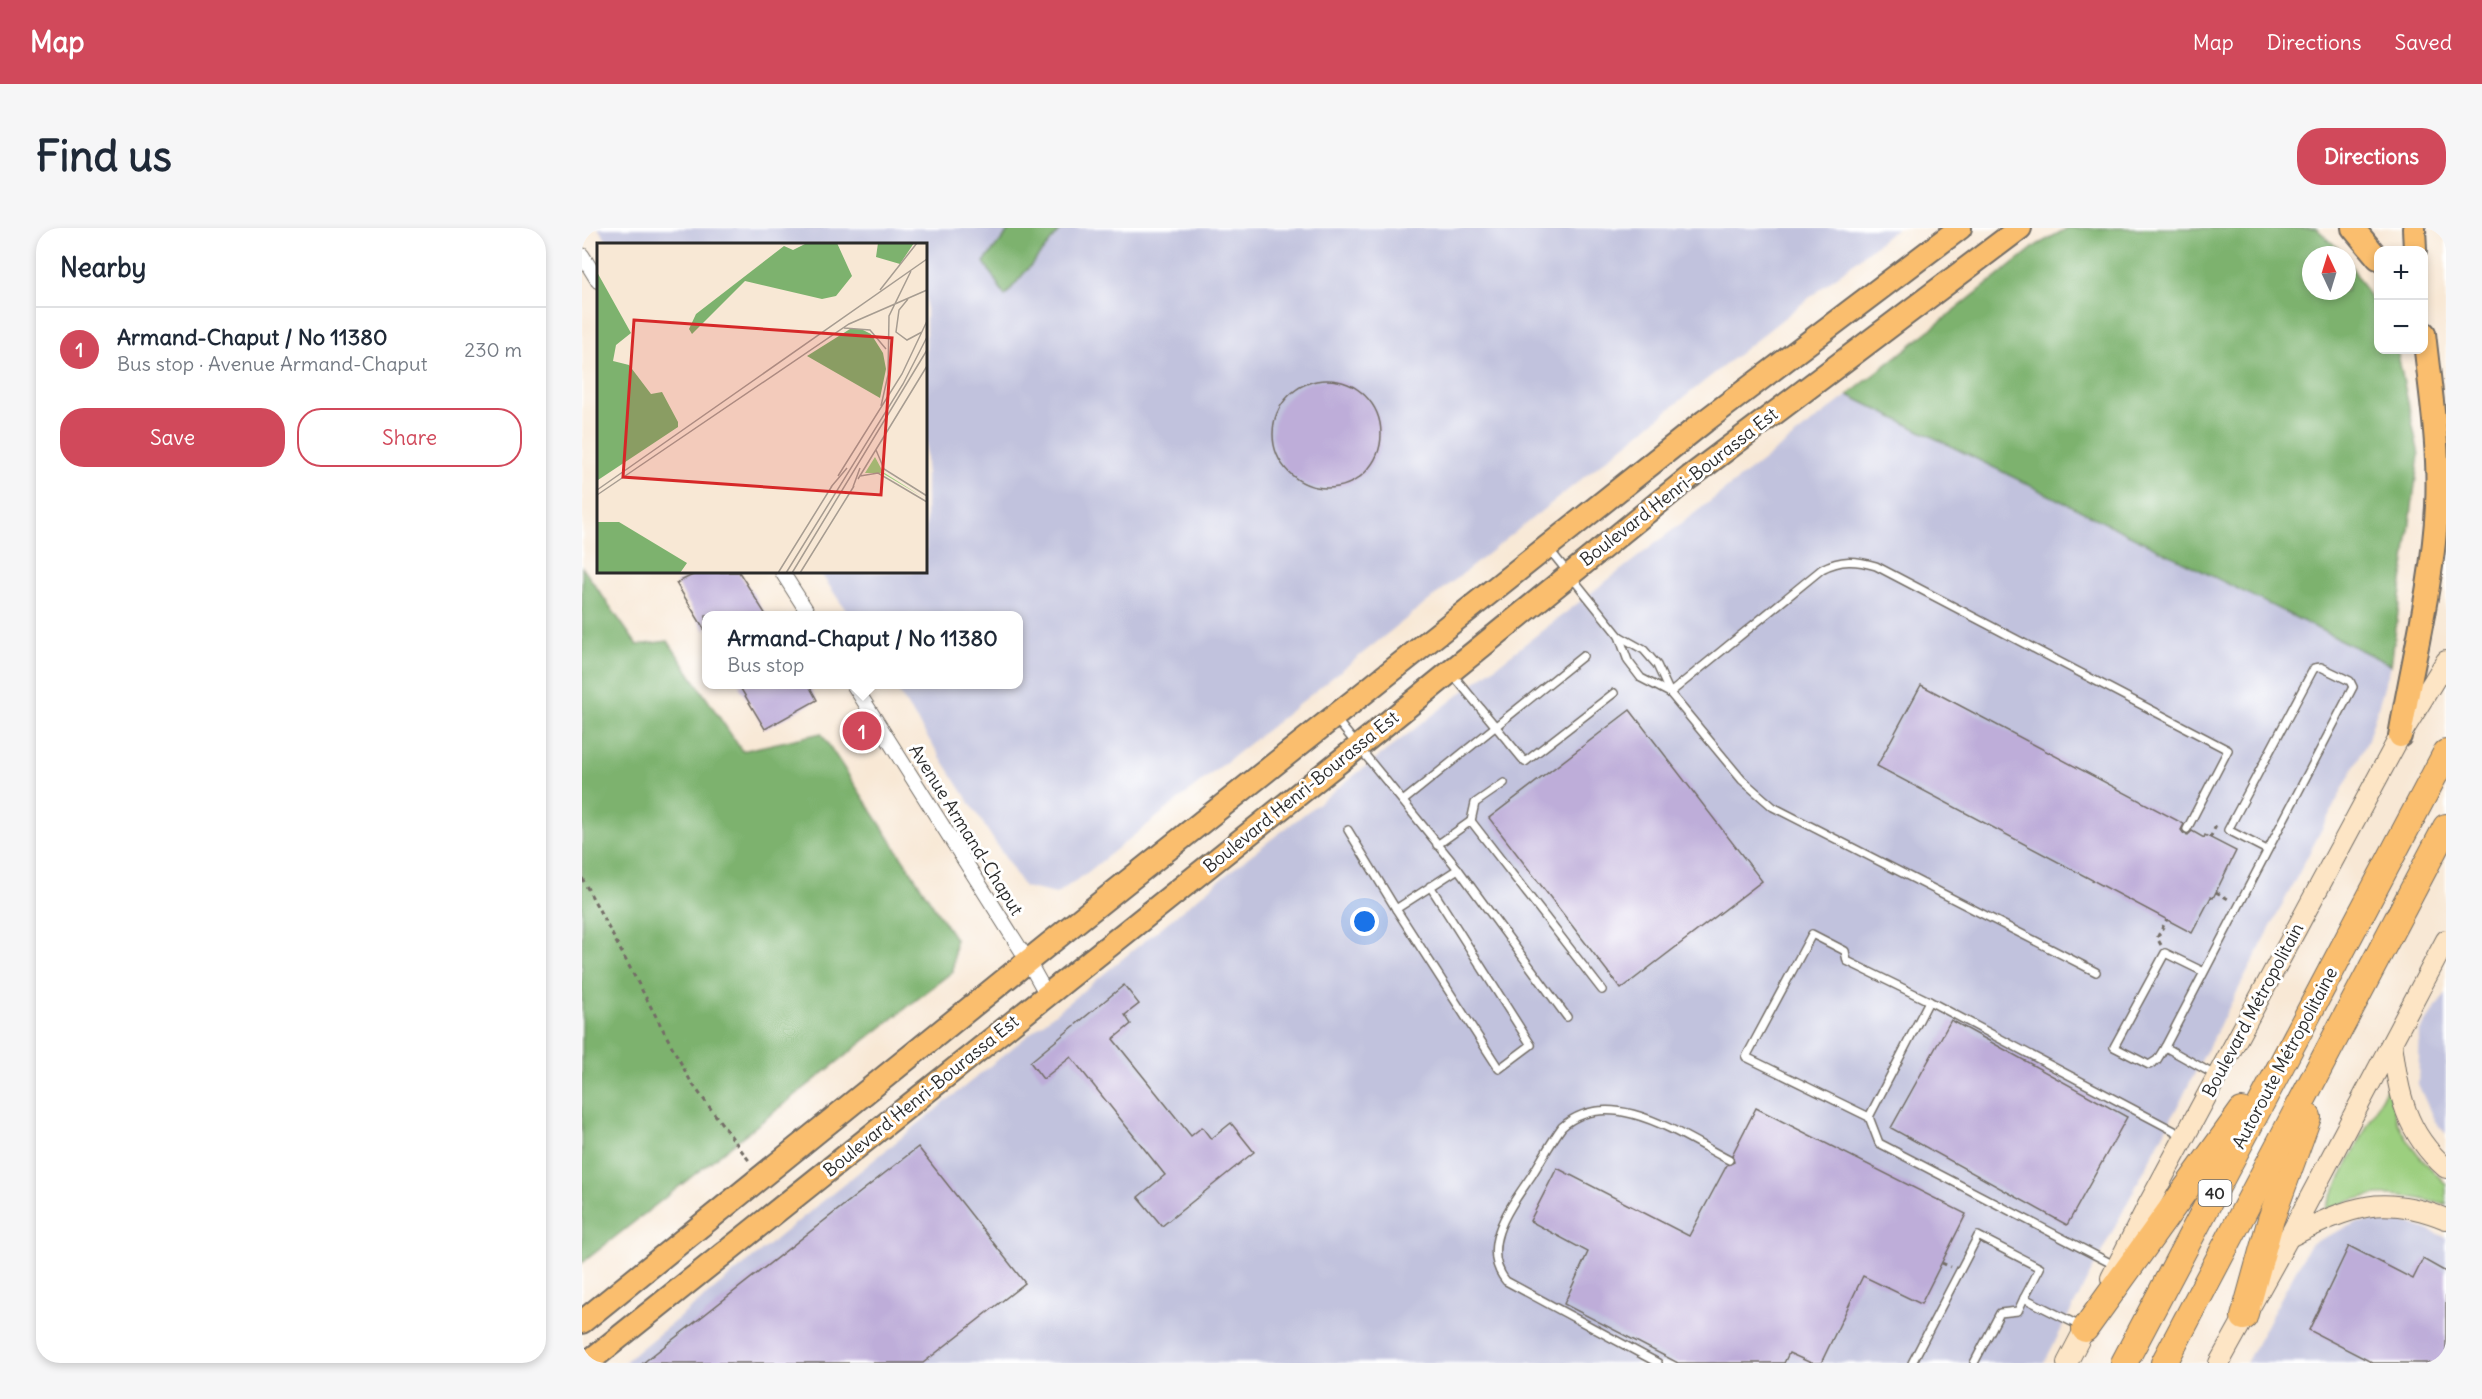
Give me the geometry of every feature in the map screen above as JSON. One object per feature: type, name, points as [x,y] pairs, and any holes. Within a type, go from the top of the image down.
[{"type":"highway","name":"Autoroute Métropolitaine","points":[[2124,1363],[2446,753]]},
{"type":"highway","name":"Autoroute Métropolitaine","points":[[2164,1363],[2446,827]]},
{"type":"highway","points":[[2085,1329],[2170,1215],[2304,1022]]},
{"type":"highway","points":[[2244,1317],[2271,1219],[2338,1032]]},
{"type":"main road","name":"Boulevard Henri-Bourassa Est","points":[[582,1322],[1028,961],[1705,421],[1940,236],[1960,228]]},
{"type":"main road","name":"Boulevard Henri-Bourassa Est","points":[[587,1363],[1359,746],[1746,433],[2020,228]]},
{"type":"main road","points":[[2353,228],[2374,252]]},
{"type":"main road","points":[[2414,228],[2415,246]]},
{"type":"main road","points":[[2400,735],[2428,588],[2437,507],[2437,445],[2426,354]]},
{"type":"main road","name":"Boulevard Métropolitain","points":[[2067,1363],[2185,1136],[2400,735],[2446,661]]},
{"type":"main road","points":[[2219,1363],[2289,1237],[2446,940]]},
{"type":"main road","points":[[2392,1043],[2397,1081],[2410,1124],[2425,1146],[2446,1168]]},
{"type":"main road","points":[[2289,1237],[2348,1210],[2368,1205],[2401,1206],[2446,1219]]},
{"type":"street","points":[[582,255],[597,279]]},
{"type":"street","points":[[783,573],[807,611]]},
{"type":"street","name":"Avenue Armand-Chaput","points":[[856,689],[1028,961],[1047,995]]},
{"type":"lane","points":[[1547,547],[1619,636],[1628,661],[1641,678],[1670,693]]},
{"type":"lane","points":[[1670,693],[1822,568],[1840,561],[1861,562],[1876,566],[2228,750],[2187,829]]},
{"type":"lane","points":[[1619,636],[1644,650],[1657,665],[1670,693],[1742,780],[1773,807],[2096,972]]},
{"type":"lane","points":[[1402,801],[1583,656]]},
{"type":"lane","points":[[2204,972],[2165,953],[2114,1047],[2149,1065],[2157,1060],[2165,1047],[2353,687],[2350,681],[2321,667],[2314,668],[2228,830],[2267,850]]},
{"type":"lane","points":[[1450,671],[1525,762],[1614,693]]},
{"type":"lane","points":[[1333,717],[1458,868],[1567,1017]]},
{"type":"lane","points":[[1437,845],[1470,821],[1475,803],[1504,783]]},
{"type":"lane","points":[[1470,821],[1602,990]]},
{"type":"lane","points":[[1348,830],[1499,1069],[1531,1045],[1430,886]]},
{"type":"lane","points":[[1396,909],[1458,868]]},
{"type":"lane","points":[[2116,1267],[1879,1143],[1869,1117],[1746,1057],[1812,934],[1845,951],[1847,961],[1929,1001],[2185,1136]]},
{"type":"lane","points":[[1869,1117],[1929,1001]]},
{"type":"lane","points":[[2165,1047],[2217,1076]]},
{"type":"lane","points":[[1658,1363],[1506,1281],[1500,1274],[1496,1255],[1498,1233],[1562,1127],[1570,1120],[1590,1112],[1603,1110],[1632,1114],[1662,1125],[1729,1160]]},
{"type":"lane","points":[[1912,1363],[1978,1236],[2040,1268],[2018,1311],[2000,1313],[1974,1363]]},
{"type":"lane","points":[[2024,1298],[2085,1329]]},
{"type":"path","points":[[2210,838],[2216,826],[2219,827]]},
{"type":"path","points":[[582,879],[691,1082],[762,1178]]},
{"type":"path","points":[[2216,892],[2228,898]]},
{"type":"path","points":[[2157,938],[2167,920]]},
{"type":"path","points":[[1942,1263],[1954,1268]]},
{"type":"shaded area","points":[[598,228],[1897,228],[1088,872],[1056,894],[1024,887],[897,689],[1023,689],[1023,611],[846,611],[821,573],[927,573],[927,243],[608,243]]},
{"type":"shaded area","points":[[1848,395],[2391,665],[2367,742],[2044,1363],[623,1363],[1247,858]]},
{"type":"shaded area","points":[[2446,993],[2446,1134],[2434,1120],[2418,1084],[2420,1031]]},
{"type":"shaded area","points":[[2384,1219],[2407,1222],[2446,1237],[2446,1363],[2246,1363],[2310,1244],[2356,1223]]},
{"type":"green space","points":[[1011,228],[1062,228],[1005,296],[984,262]]},
{"type":"green space","points":[[2068,228],[2316,228],[2335,246],[2302,246],[2302,300],[2356,300],[2356,274],[2374,304],[2374,354],[2398,354],[2419,455],[2391,665],[1848,395],[2037,245]]},
{"type":"green space","points":[[582,567],[637,645],[668,641],[742,751],[821,733],[955,939],[953,971],[582,1263]]},
{"type":"green space","points":[[2387,1087],[2402,1132],[2419,1156],[2446,1184],[2446,1205],[2413,1197],[2384,1195],[2356,1199],[2324,1211]]},
{"type":"building","points":[[1327,380],[1348,384],[1365,396],[1377,413],[1381,434],[1377,455],[1365,472],[1348,484],[1327,488],[1306,484],[1289,472],[1277,455],[1273,434],[1277,413],[1289,396],[1306,384]]},
{"type":"building","points":[[697,573],[740,573],[763,611],[702,611],[702,625],[676,583]]},
{"type":"building","points":[[1921,685],[2184,824],[2181,830],[2184,834],[2188,835],[2192,831],[2204,838],[2205,835],[2236,851],[2213,898],[2211,897],[2192,933],[1877,766]]},
{"type":"building","points":[[741,689],[811,689],[817,700],[765,729]]},
{"type":"building","points":[[1630,710],[1762,881],[1621,989],[1489,818]]},
{"type":"building","points":[[1124,985],[1139,1004],[1125,1015],[1131,1024],[1113,1039],[1191,1136],[1202,1127],[1211,1139],[1231,1123],[1254,1152],[1162,1226],[1138,1197],[1165,1175],[1071,1057],[1043,1079],[1030,1062]]},
{"type":"building","points":[[1951,1020],[2127,1117],[2067,1225],[1891,1128]]},
{"type":"building","points":[[1756,1108],[1966,1214],[1921,1304],[1863,1276],[1821,1363],[1811,1363],[1789,1353],[1784,1363],[1678,1363],[1564,1304],[1588,1252],[1530,1221],[1557,1168],[1689,1236],[1727,1165],[1734,1162],[1732,1155]]},
{"type":"building","points":[[918,1147],[1025,1283],[923,1363],[643,1363]]},
{"type":"building","points":[[2349,1246],[2413,1279],[2423,1259],[2446,1272],[2446,1363],[2373,1363],[2309,1330]]},
{"type":"place","name":"Armand-Chaput / No 11380","points":[[862,731]]}]
